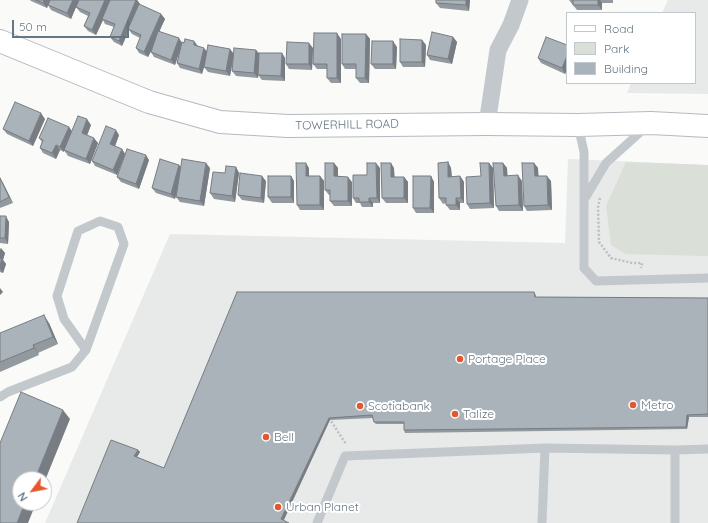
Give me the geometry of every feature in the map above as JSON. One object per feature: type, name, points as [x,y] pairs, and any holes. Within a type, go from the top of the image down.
[{"type":"street","points":[[487,124],[498,50],[511,25],[520,0]]},
{"type":"street","name":"TOWERHILL ROAD","points":[[0,41],[149,102],[220,122],[288,126],[487,124],[578,125],[650,123],[708,126]]},
{"type":"lane","points":[[584,202],[606,163],[650,123]]},
{"type":"lane","points":[[578,125],[584,152],[584,268],[596,280],[708,278]]},
{"type":"lane","points":[[0,397],[8,392],[72,367],[86,350],[124,244],[118,227],[100,221],[78,231],[57,296],[64,320],[86,350]]},
{"type":"lane","points":[[542,523],[545,448]]},
{"type":"lane","points":[[317,523],[345,456],[545,448],[708,449]]},
{"type":"lane","points":[[675,523],[676,450]]},
{"type":"path","points":[[601,194],[598,207],[599,242],[611,258],[642,264],[641,279]]},
{"type":"path","points":[[326,414],[354,456]]},
{"type":"shaded area","points":[[668,0],[708,0],[708,94],[627,93],[631,84],[696,84],[696,12],[662,12]]},
{"type":"shaded area","points":[[568,159],[708,165],[708,523],[45,523],[50,511],[52,511],[52,507],[170,234],[565,243]]},
{"type":"green space","points":[[626,162],[708,165],[708,256],[626,254],[611,245],[606,206]]},
{"type":"building","points":[[36,0],[44,0],[43,3]]},
{"type":"building","points":[[50,0],[73,0],[67,13],[48,5]]},
{"type":"building","points":[[79,0],[105,0],[92,30],[84,26],[90,13],[76,7]]},
{"type":"building","points":[[110,0],[136,0],[119,41],[110,37],[115,24],[102,19]]},
{"type":"building","points":[[436,0],[466,0],[466,5],[436,3]]},
{"type":"building","points":[[573,0],[598,0],[598,5],[573,5]]},
{"type":"building","points":[[139,4],[161,14],[144,52],[136,48],[141,35],[128,29]]},
{"type":"building","points":[[158,31],[179,38],[171,60],[151,52]]},
{"type":"building","points":[[432,32],[453,37],[448,59],[427,55]]},
{"type":"building","points":[[314,33],[337,33],[337,78],[327,78],[327,64],[313,64]]},
{"type":"building","points":[[342,34],[366,34],[365,78],[356,78],[356,64],[342,64]]},
{"type":"building","points":[[546,37],[566,45],[566,58],[562,68],[538,58]]},
{"type":"building","points":[[185,39],[194,41],[194,45],[204,48],[199,69],[177,63],[182,42],[184,43]]},
{"type":"building","points":[[400,39],[422,40],[422,62],[400,62]]},
{"type":"building","points":[[372,41],[393,41],[393,64],[371,64]]},
{"type":"building","points":[[287,42],[309,43],[309,64],[286,64]]},
{"type":"building","points":[[208,45],[230,49],[226,71],[204,67]]},
{"type":"building","points":[[234,48],[256,50],[254,73],[232,71]]},
{"type":"building","points":[[259,53],[282,53],[281,76],[258,75]]},
{"type":"building","points":[[15,102],[41,113],[29,141],[3,129]]},
{"type":"building","points":[[78,116],[87,119],[82,133],[94,138],[86,159],[64,150]]},
{"type":"building","points":[[48,118],[69,127],[60,147],[56,145],[52,153],[40,148],[43,140],[39,138]]},
{"type":"building","points":[[106,126],[116,130],[110,144],[122,149],[113,170],[92,161]]},
{"type":"building","points":[[127,149],[146,155],[136,184],[117,177]]},
{"type":"building","points":[[160,159],[179,165],[171,194],[152,188]]},
{"type":"building","points":[[182,159],[206,163],[200,201],[176,197]]},
{"type":"building","points":[[448,162],[448,177],[460,176],[461,198],[456,198],[456,205],[446,205],[446,198],[439,198],[438,163]]},
{"type":"building","points":[[296,163],[306,163],[306,176],[320,176],[320,205],[297,205]]},
{"type":"building","points":[[325,163],[334,163],[334,176],[348,177],[348,201],[330,201],[330,190],[325,190]]},
{"type":"building","points":[[367,163],[376,163],[377,198],[369,198],[369,202],[359,202],[359,198],[353,198],[353,175],[367,175]]},
{"type":"building","points":[[381,163],[391,163],[391,177],[404,177],[404,198],[382,198]]},
{"type":"building","points":[[480,163],[489,163],[490,203],[467,204],[466,177],[481,176]]},
{"type":"building","points":[[493,163],[503,163],[504,176],[518,175],[519,205],[496,206]]},
{"type":"building","points":[[522,163],[534,163],[535,176],[547,176],[548,205],[524,206]]},
{"type":"building","points":[[226,166],[236,167],[232,196],[210,193],[213,172],[225,173]]},
{"type":"building","points":[[240,173],[262,176],[261,198],[238,195]]},
{"type":"building","points":[[268,176],[291,176],[291,197],[268,197]]},
{"type":"building","points":[[413,176],[431,176],[430,208],[413,208]]},
{"type":"building","points":[[0,178],[9,197],[0,202]]},
{"type":"building","points":[[0,216],[6,216],[5,238],[0,238]]},
{"type":"building","name":"Portage Place","points":[[237,292],[534,292],[535,297],[708,298],[708,414],[687,415],[686,427],[404,430],[404,422],[374,422],[372,415],[329,418],[281,519],[289,523],[77,523],[111,440],[138,450],[134,456],[164,468]]},
{"type":"building","points":[[44,315],[53,337],[33,345],[34,348],[0,362],[0,333]]},
{"type":"building","points":[[21,392],[63,410],[38,471],[12,471],[12,511],[22,511],[17,523],[0,523],[0,443]]},
{"type":"place","name":"Portage Place","points":[[460,359]]},
{"type":"place","name":"Metro","points":[[633,405]]},
{"type":"place","name":"Scotiabank","points":[[360,406]]},
{"type":"place","name":"Talize","points":[[455,414]]},
{"type":"place","name":"Bell","points":[[266,437]]},
{"type":"place","name":"Urban Planet","points":[[278,507]]}]
